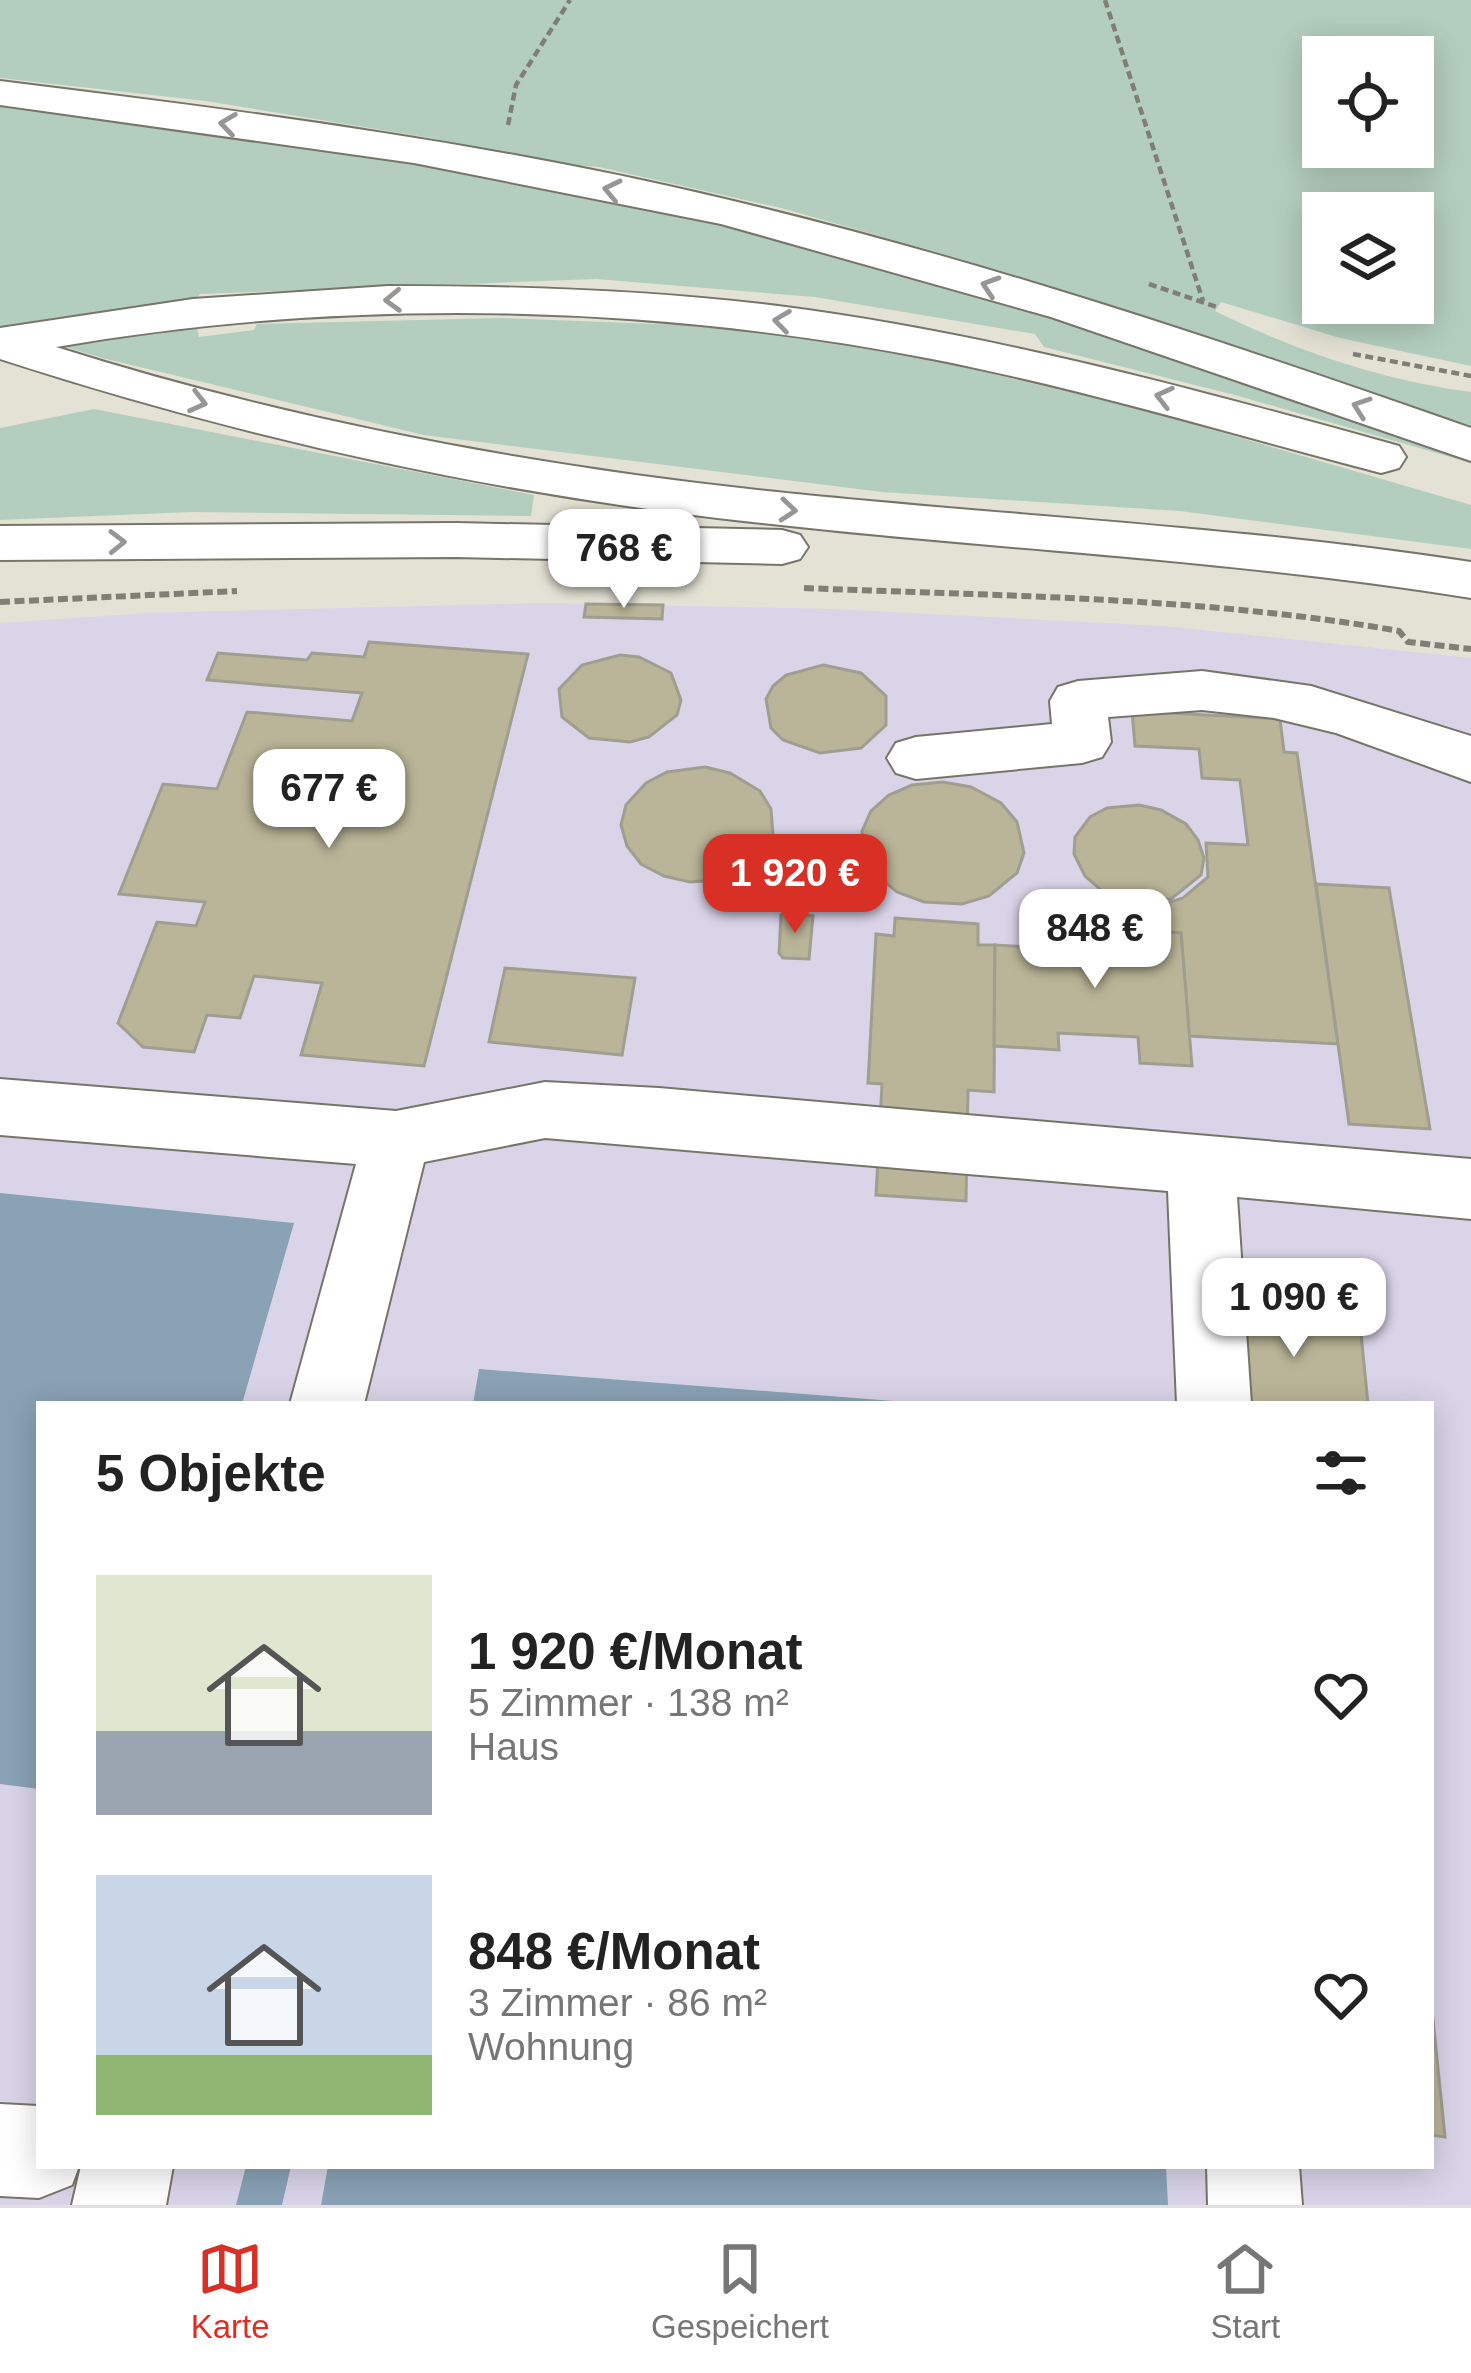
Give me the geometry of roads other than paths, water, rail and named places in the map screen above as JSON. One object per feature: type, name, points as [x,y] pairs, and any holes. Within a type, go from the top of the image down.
[{"type":"main road","points":[[0,93],[398,150],[820,235],[1197,352],[1471,445]]},
{"type":"main road","points":[[0,343],[207,311],[304,303],[592,302],[783,320],[1044,368],[1471,483]]},
{"type":"main road","points":[[0,343],[272,421],[404,450],[673,496],[851,516],[1149,537],[1471,581]]},
{"type":"main road","points":[[0,543],[456,540],[1077,553],[1258,560],[1471,581]]},
{"type":"main road","points":[[916,758],[1082,742],[1078,701],[1156,689],[1239,689],[1337,712],[1471,761]]},
{"type":"main road","points":[[0,1107],[396,1139],[545,1110],[1471,1189]]},
{"type":"main road","points":[[328,1401],[396,1139]]},
{"type":"main road","points":[[1201,1164],[1214,1401]]},
{"type":"main road","points":[[0,2150],[36,2152]]},
{"type":"main road","points":[[119,2205],[126,2169]]},
{"type":"main road","points":[[1253,2169],[1255,2205]]},
{"type":"water","points":[[0,1193],[294,1223],[243,1401],[36,1401],[36,1789],[0,1784]]},
{"type":"water","points":[[479,1369],[893,1401],[474,1401]]},
{"type":"water","points":[[245,2169],[290,2169],[282,2205],[236,2205]]},
{"type":"water","points":[[327,2169],[1166,2169],[1168,2205],[321,2205]]}]
